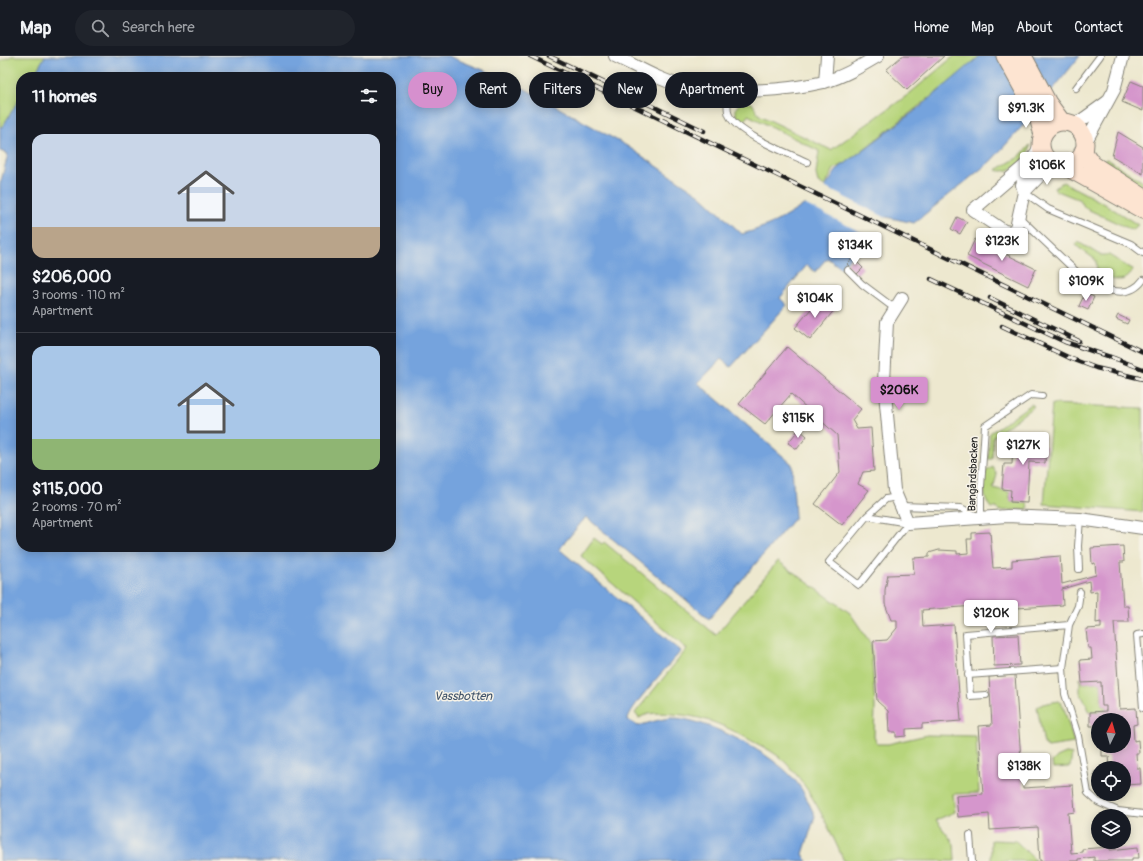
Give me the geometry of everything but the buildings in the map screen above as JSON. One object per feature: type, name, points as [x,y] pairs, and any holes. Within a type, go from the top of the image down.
[{"type":"main road","points":[[1005,56],[1042,108],[1081,133],[1084,148],[1092,164],[1143,197]]},
{"type":"main road","points":[[1024,56],[1042,108],[1043,153],[1058,164],[1143,210]]},
{"type":"main road","points":[[1042,138],[1051,125],[1067,123]]},
{"type":"main road","points":[[1058,164],[1076,161],[1084,148]]},
{"type":"street","points":[[615,56],[665,80]]},
{"type":"street","points":[[825,82],[827,56]]},
{"type":"street","points":[[758,89],[790,87],[825,82],[853,71],[878,56]]},
{"type":"street","points":[[1084,148],[1114,90],[1123,56]]},
{"type":"street","points":[[1067,123],[1082,120],[1099,106],[1109,101]]},
{"type":"street","points":[[1029,162],[1022,185],[1024,192],[1020,218],[1016,228],[1011,232],[1004,231],[973,210],[1029,162],[1037,152],[1042,138]]},
{"type":"street","points":[[1024,192],[1058,164]]},
{"type":"street","points":[[902,298],[894,308],[887,322],[884,382],[894,490],[908,523],[1007,516],[1080,519],[1143,528]]},
{"type":"lane","points":[[1076,88],[1100,56]]},
{"type":"lane","points":[[728,108],[728,114],[736,125],[750,134],[807,162]]},
{"type":"lane","points":[[1024,192],[1048,209],[1131,244],[1143,253]]},
{"type":"lane","points":[[1020,218],[1085,280],[1092,284],[1114,291],[1126,292],[1136,288],[1143,280]]},
{"type":"lane","points":[[848,270],[862,284],[894,308]]},
{"type":"lane","name":"Bangårdsbacken","points":[[981,518],[981,487],[985,426],[1031,395],[1042,396]]},
{"type":"lane","points":[[867,516],[908,523],[859,585],[829,562],[867,516],[886,499],[961,508],[981,518]]},
{"type":"lane","points":[[1079,569],[1078,546],[1080,519]]},
{"type":"lane","points":[[1080,592],[1078,606],[1069,625],[1063,668],[1065,694],[1078,736],[1088,793],[1098,802],[1118,811],[1143,814]]},
{"type":"lane","points":[[986,695],[970,696],[966,634],[1069,625]]},
{"type":"lane","points":[[1143,634],[1136,635],[1141,652],[1143,708]]},
{"type":"lane","points":[[968,675],[1063,668]]},
{"type":"lane","points":[[970,835],[972,861]]},
{"type":"green space","points":[[12,56],[45,56],[36,72],[16,72],[16,104],[3,126],[0,127],[0,61]]},
{"type":"green space","points":[[954,56],[983,56],[846,163],[834,169],[825,186],[818,182],[816,174],[819,151],[748,115],[743,123],[736,116],[736,108],[755,108],[759,115],[831,150],[909,94]]},
{"type":"green space","points":[[1030,145],[1026,156],[1018,165],[1007,170],[996,170],[1019,157]]},
{"type":"green space","points":[[1107,159],[1143,182],[1143,191],[1100,162]]},
{"type":"green space","points":[[1063,182],[1105,204],[1138,225],[1132,230],[1085,208],[1080,200],[1055,190],[1054,188]]},
{"type":"green space","points":[[1078,242],[1100,255],[1109,255],[1133,270],[1130,275],[1122,280],[1112,279],[1097,274],[1096,260],[1076,245]]},
{"type":"green space","points":[[1031,404],[1034,406],[993,437],[992,459],[988,459],[990,433]]},
{"type":"green space","points":[[1052,404],[1143,408],[1143,512],[1044,504]]},
{"type":"green space","points":[[993,467],[997,475],[993,488],[1009,492],[1011,502],[1027,503],[1029,507],[1027,509],[999,511],[997,508],[991,508],[986,500],[984,486],[986,471]]},
{"type":"green space","points":[[594,538],[602,544],[604,542],[716,635],[778,561],[850,613],[871,644],[875,707],[874,737],[877,744],[888,744],[927,735],[976,736],[979,793],[953,794],[955,812],[936,820],[954,844],[955,861],[844,861],[824,819],[808,791],[789,766],[774,753],[728,728],[699,718],[655,713],[639,718],[635,713],[687,649],[581,556]]},
{"type":"green space","points":[[1080,678],[1082,683],[1101,682],[1102,706],[1106,706],[1106,711],[1090,712],[1080,692]]},
{"type":"green space","points":[[1058,701],[1063,705],[1074,743],[1048,747],[1044,744],[1037,707],[1043,704]]},
{"type":"green space","points":[[1066,753],[1072,754],[1070,767],[1053,768],[1052,762],[1057,757]]},
{"type":"green space","points":[[991,840],[1016,841],[1036,861],[991,861]]},
{"type":"water","name":"Vassbotten","points":[[45,56],[448,56],[489,72],[465,72],[465,108],[521,108],[521,87],[529,91],[529,108],[559,108],[627,146],[700,195],[742,234],[776,222],[806,203],[824,188],[842,165],[920,107],[980,56],[1080,56],[1029,119],[991,161],[914,223],[886,217],[841,268],[827,258],[815,272],[807,265],[780,298],[787,305],[731,367],[721,359],[698,383],[792,464],[795,517],[709,619],[586,517],[559,549],[681,651],[634,706],[628,720],[638,726],[671,718],[685,719],[702,724],[740,740],[788,773],[805,795],[815,816],[803,854],[807,861],[0,861],[0,185],[8,154],[0,151],[0,127],[3,126],[16,104],[16,552],[396,552],[396,72],[36,72]]},
{"type":"pier","points":[[822,186],[891,220],[887,219],[871,237],[802,203]]},
{"type":"railway","points":[[530,56],[1143,352]]},
{"type":"railway","points":[[549,56],[704,131]]},
{"type":"railway","points":[[931,279],[1065,342],[1116,359]]},
{"type":"railway","points":[[990,298],[1079,341]]},
{"type":"railway","points":[[1002,326],[1072,359],[1096,368],[1143,379]]},
{"type":"railway","points":[[1111,357],[1143,369]]}]
